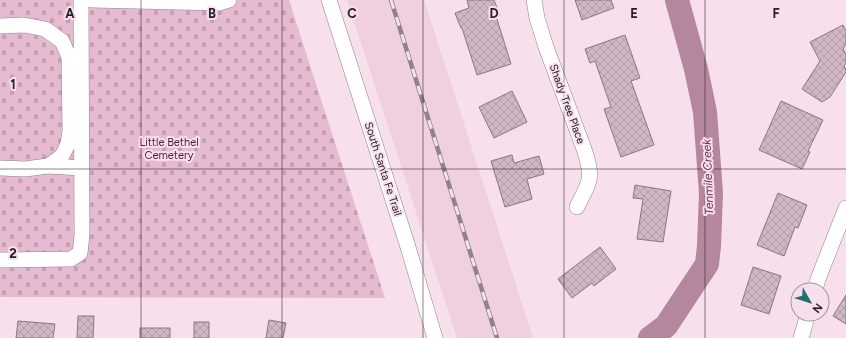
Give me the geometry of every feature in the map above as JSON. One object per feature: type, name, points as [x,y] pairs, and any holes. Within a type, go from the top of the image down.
[{"type":"street","points":[[0,260],[71,260],[80,253],[82,235],[81,0]]},
{"type":"street","points":[[92,0],[219,3],[229,0]]},
{"type":"street","name":"South Santa Fe Trail","points":[[329,0],[435,338]]},
{"type":"street","name":"Shady Tree Place","points":[[534,0],[537,18],[546,47],[584,149],[588,164],[589,179],[577,207]]},
{"type":"street","points":[[0,26],[24,25],[45,29],[62,41],[68,57],[70,131],[68,144],[62,156],[48,166]]},
{"type":"street","points":[[0,168],[25,169],[48,166],[82,168]]},
{"type":"street","points":[[817,282],[840,243],[846,208]]},
{"type":"street","points":[[801,338],[806,322]]},
{"type":"shaded area","points":[[347,0],[424,0],[533,338],[457,338]]},
{"type":"green space","name":"Little Bethel Cemetery","points":[[0,0],[289,0],[385,298],[0,297]]},
{"type":"building","points":[[467,0],[494,0],[500,15],[496,16],[511,64],[477,75],[462,28],[455,13],[469,8]]},
{"type":"building","points":[[575,0],[611,0],[614,8],[582,20]]},
{"type":"building","points":[[843,25],[846,31],[846,44],[843,49],[846,54],[846,63],[844,66],[846,72],[830,97],[822,102],[802,89],[820,61],[810,42]]},
{"type":"building","points":[[625,35],[640,78],[631,81],[654,145],[621,157],[604,109],[611,107],[595,61],[590,63],[585,49]]},
{"type":"building","points":[[512,91],[527,122],[494,138],[479,107]]},
{"type":"building","points":[[781,101],[823,120],[808,151],[810,152],[802,169],[759,150]]},
{"type":"building","points":[[512,155],[514,163],[539,156],[544,174],[527,179],[532,199],[505,207],[491,161]]},
{"type":"building","points":[[635,185],[671,191],[663,242],[637,239],[643,199],[633,198]]},
{"type":"building","points":[[778,193],[807,205],[798,228],[795,227],[784,256],[757,245]]},
{"type":"building","points":[[600,247],[616,269],[594,286],[592,283],[572,298],[558,279]]},
{"type":"building","points":[[753,267],[781,276],[769,314],[741,305]]},
{"type":"building","points":[[846,295],[846,324],[833,316]]},
{"type":"building","points":[[78,316],[94,316],[93,338],[77,338]]},
{"type":"building","points":[[269,320],[286,323],[283,338],[266,338]]},
{"type":"building","points":[[18,321],[55,324],[53,338],[16,338]]},
{"type":"building","points":[[194,322],[209,322],[209,338],[194,338]]},
{"type":"building","points":[[140,328],[170,328],[170,338],[140,338]]},
{"type":"waterway","name":"Tenmile Creek","points":[[650,338],[666,326],[707,264],[709,246],[711,193],[705,112],[696,69],[677,0]]},
{"type":"railway","points":[[391,0],[497,338]]}]
